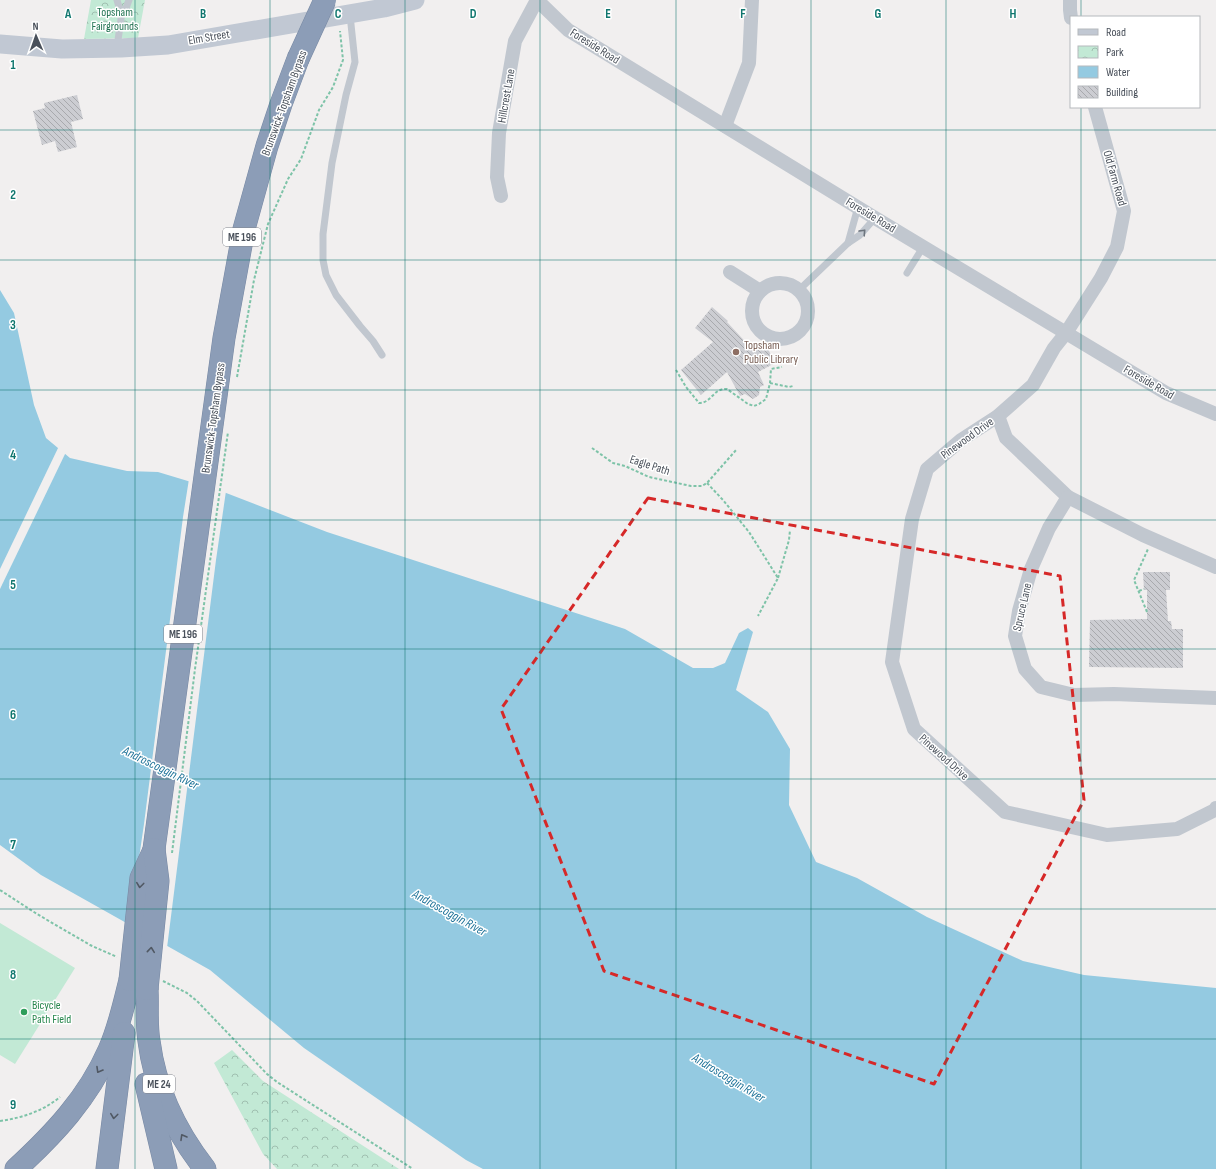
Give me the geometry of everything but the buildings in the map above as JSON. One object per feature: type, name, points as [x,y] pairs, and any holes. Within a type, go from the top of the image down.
[{"type":"highway","name":"Brunswick-Topsham Bypass","points":[[163,853],[220,426],[224,338],[244,229],[267,146],[298,60],[338,10]]},
{"type":"highway","name":"ME 196","points":[[145,982],[141,878],[163,853]]},
{"type":"highway","points":[[16,1169],[59,1128],[76,1107],[102,1066],[110,1049],[121,1014],[145,982]]},
{"type":"highway","points":[[107,1169],[145,982]]},
{"type":"highway","points":[[145,982],[139,1011],[141,1054],[144,1075],[166,1169]]},
{"type":"highway","name":"ME 24","points":[[145,982],[149,1041],[161,1090],[175,1124],[205,1169]]},
{"type":"main road","name":"Elm Street","points":[[0,44],[62,49],[117,48],[168,44],[338,10],[384,8],[415,0]]},
{"type":"street","name":"Foreside Road","points":[[537,0],[568,30],[875,218],[1166,393],[1216,414]]},
{"type":"street","name":"Hillcrest Lane","points":[[501,196],[497,177],[499,133],[515,41],[537,0]]},
{"type":"street","points":[[725,126],[749,62],[752,0]]},
{"type":"street","points":[[1070,0],[1071,16]]},
{"type":"street","name":"Old Farm Road","points":[[1066,332],[1101,278],[1117,247],[1124,211],[1094,108]]},
{"type":"street","points":[[730,272],[760,291]]},
{"type":"street","points":[[779,283],[792,285],[805,296],[809,313],[807,322],[796,335],[779,339],[770,337],[762,332],[756,325],[752,317],[752,308],[760,291],[767,286],[779,283]]},
{"type":"street","name":"Pinewood Drive","points":[[1066,332],[1054,348],[1033,385],[998,416],[961,440],[927,469],[912,519],[892,662],[914,729],[1005,812],[1107,835],[1177,830],[1216,810]]},
{"type":"street","name":"Pinewood Drive","points":[[998,416],[1006,438],[1068,497],[1216,567]]},
{"type":"street","name":"Spruce Lane","points":[[1068,497],[1049,528],[1031,569],[1019,611],[1015,636],[1025,669],[1041,687],[1074,695],[1114,694],[1216,698]]},
{"type":"lane","points":[[117,0],[122,12]]},
{"type":"lane","points":[[117,48],[122,12],[130,0]]},
{"type":"lane","points":[[338,10],[355,62],[346,95],[332,163],[323,234],[323,260],[326,275],[336,294],[382,354]]},
{"type":"lane","points":[[848,243],[858,207]]},
{"type":"lane","points":[[799,290],[848,243],[860,235],[875,218]]},
{"type":"lane","points":[[907,273],[923,247]]},
{"type":"path","points":[[236,381],[254,280],[268,224],[288,179],[301,159],[319,110],[333,87],[343,60],[338,10]]},
{"type":"path","points":[[676,370],[686,387],[699,403],[704,403],[718,390],[727,389],[748,404],[754,406],[766,399],[772,369],[782,367]]},
{"type":"path","points":[[770,383],[789,387],[793,386]]},
{"type":"path","points":[[163,853],[195,669],[220,426]]},
{"type":"path","name":"Eagle Path","points":[[592,448],[613,463],[625,466],[649,477],[691,486],[702,486],[707,483]]},
{"type":"path","points":[[737,449],[707,483],[750,532],[778,578]]},
{"type":"path","points":[[758,616],[778,578],[790,540],[790,530]]},
{"type":"path","points":[[1147,612],[1134,580],[1148,534]]},
{"type":"path","points":[[1139,591],[1144,589]]},
{"type":"path","points":[[0,890],[90,946],[118,957]]},
{"type":"path","points":[[145,982],[188,993],[267,1074],[277,1082],[413,1169]]},
{"type":"path","points":[[0,1121],[11,1120],[35,1112],[54,1102],[64,1094]]},
{"type":"highlighted area","points":[[648,498],[1060,576],[1084,800],[934,1084],[604,971],[501,709]]},
{"type":"green space","name":"Topsham Fairgrounds","points":[[91,0],[145,0],[138,38],[84,39]]},
{"type":"green space","name":"Bicycle Path Field","points":[[0,923],[75,968],[15,1064],[0,1055]]},
{"type":"green space","points":[[232,1050],[263,1081],[399,1169],[277,1169],[263,1154],[214,1063]]},
{"type":"water","name":"Androscoggin River","points":[[0,290],[14,313],[34,405],[46,438],[70,458],[127,471],[158,472],[221,491],[327,532],[625,629],[693,668],[713,668],[725,663],[739,633],[748,628],[753,632],[736,690],[768,712],[790,749],[789,805],[816,862],[857,878],[927,917],[1023,961],[1084,975],[1216,988],[1216,1169],[483,1169],[466,1160],[304,1048],[210,970],[41,875],[0,845]]},
{"type":"pier","points":[[59,446],[66,452],[0,589],[0,569]]},
{"type":"pier","points":[[189,479],[226,491],[167,948],[129,927]]},
{"type":"place","name":"Topsham Public Library","points":[[736,352]]},
{"type":"place","name":"Bicycle Path Field","points":[[24,1012]]}]
